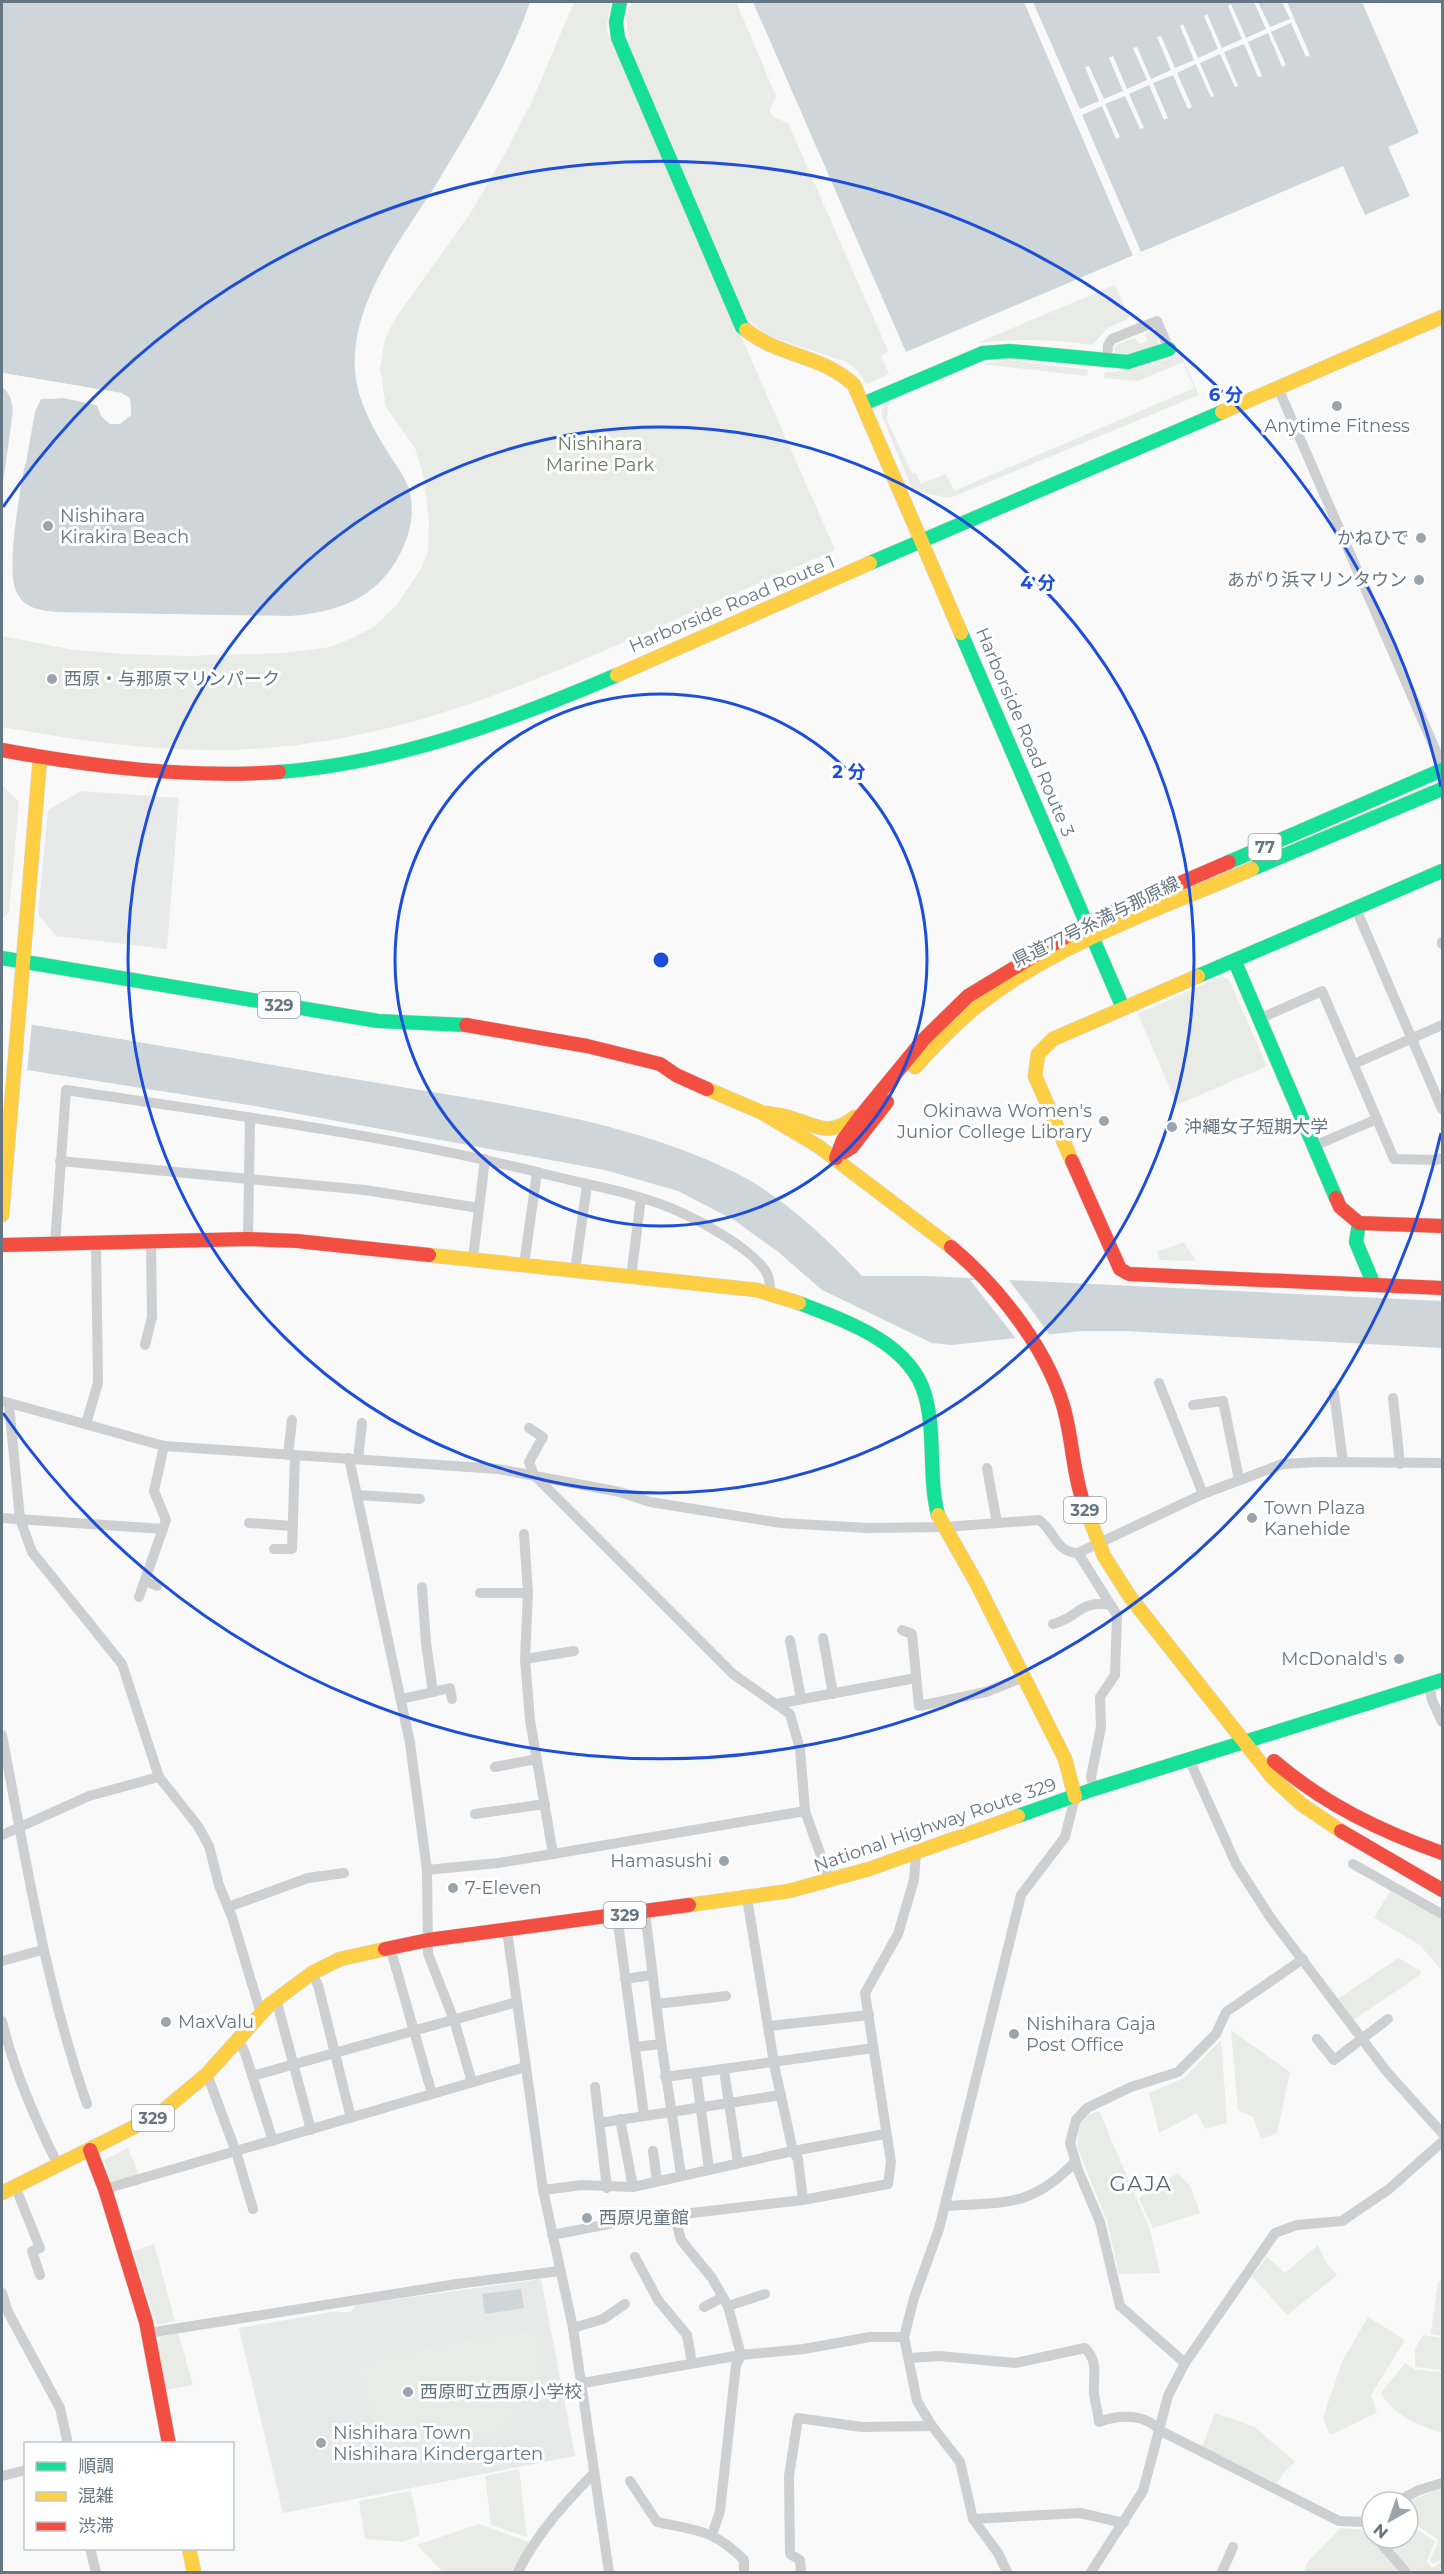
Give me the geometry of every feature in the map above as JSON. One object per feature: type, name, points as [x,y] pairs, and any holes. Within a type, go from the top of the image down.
[{"type":"main road","name":"Harborside Road Route 3","points":[[620,2],[616,22],[618,38],[738,321],[750,335],[762,341],[835,367],[854,385],[1123,1008]]},
{"type":"main road","name":"Harborside Road Route 1","points":[[2,750],[40,758],[139,772],[234,775],[319,767],[407,750],[522,713],[1443,316]]},
{"type":"main road","points":[[863,404],[983,353],[1010,351],[1107,362],[1140,360],[1169,349]]},
{"type":"main road","points":[[2,1215],[21,962],[40,758]]},
{"type":"main road","name":"県道77号糸満与那原線","points":[[836,1158],[843,1140],[924,1039],[968,996],[1019,962],[1088,923],[1443,770]]},
{"type":"main road","name":"県道77号糸満与那原線","points":[[836,1158],[852,1147],[921,1059],[948,1032],[1016,981],[1094,939],[1443,789]]},
{"type":"main road","points":[[1443,872],[1047,1042],[1040,1049],[1035,1062],[1035,1076],[1120,1269],[1129,1274],[1443,1288]]},
{"type":"main road","name":"329","points":[[2,958],[378,1021],[453,1027],[483,1026],[587,1046],[660,1064],[676,1076],[761,1112],[836,1158],[937,1236],[989,1282],[1038,1349],[1053,1376],[1066,1416],[1081,1498],[1097,1543],[1130,1597],[1272,1777],[1301,1804],[1443,1890]]},
{"type":"main road","points":[[1235,962],[1340,1208],[1359,1223],[1443,1226]]},
{"type":"main road","points":[[761,1112],[792,1118],[813,1128],[833,1130],[844,1126],[874,1102]]},
{"type":"main road","points":[[1359,1223],[1356,1242],[1374,1285]]},
{"type":"main road","points":[[2,1245],[248,1239],[473,1258],[757,1290],[801,1304],[883,1340],[915,1374],[925,1395],[933,1495],[945,1527],[976,1582],[1065,1759],[1075,1797]]},
{"type":"main road","name":"National Highway Route 329","points":[[2,2193],[158,2115],[207,2074],[276,1999],[312,1973],[340,1959],[428,1940],[747,1898],[830,1881],[1095,1789],[1189,1759],[1246,1744],[1436,1682]]},
{"type":"main road","name":"329","points":[[1246,1744],[1275,1762],[1303,1787],[1331,1805],[1368,1824],[1443,1853]]},
{"type":"main road","points":[[90,2150],[105,2189],[148,2333],[167,2442]]},
{"type":"main road","points":[[189,2550],[194,2572]]},
{"type":"street","points":[[1107,362],[1108,345],[1112,339],[1157,321],[1169,349]]},
{"type":"street","points":[[1278,388],[1443,765]]},
{"type":"street","points":[[1356,909],[1413,1039],[1439,1090],[1443,1109]]},
{"type":"street","points":[[1259,1019],[1322,991],[1394,1160],[1443,1158]]},
{"type":"street","points":[[1354,1064],[1443,1024]]},
{"type":"street","points":[[55,1244],[66,1090],[250,1118],[485,1159],[640,1198],[674,1209],[741,1247],[759,1263],[768,1276],[771,1294]]},
{"type":"street","points":[[248,1239],[250,1118]]},
{"type":"street","points":[[1314,1146],[1377,1119]]},
{"type":"street","points":[[473,1258],[485,1159]]},
{"type":"street","points":[[60,1161],[366,1190],[479,1208]]},
{"type":"street","points":[[524,1265],[537,1172]]},
{"type":"street","points":[[575,1271],[587,1185]]},
{"type":"street","points":[[631,1277],[640,1198]]},
{"type":"street","points":[[145,1346],[152,1317],[151,1242]]},
{"type":"street","points":[[86,1424],[98,1383],[96,1244]]},
{"type":"street","points":[[1159,1383],[1203,1494]]},
{"type":"street","points":[[1334,1393],[1343,1462]]},
{"type":"street","points":[[1394,1398],[1400,1464]]},
{"type":"street","points":[[1193,1405],[1223,1401],[1239,1479]]},
{"type":"street","points":[[261,2014],[204,1836],[159,1777],[122,1665],[33,1552],[20,1519],[5,1403],[164,1446],[291,1456],[448,1464],[534,1475],[620,1492],[650,1502],[781,1523],[868,1528],[945,1527],[1039,1520],[1046,1525],[1062,1550],[1078,1553],[1203,1494],[1282,1464],[1443,1463]]},
{"type":"street","points":[[274,1549],[292,1549],[292,1420]]},
{"type":"street","points":[[362,1423],[353,1458],[357,1495],[379,1609],[402,1699],[427,1870],[428,1954],[454,2020],[472,2082]]},
{"type":"street","points":[[530,1428],[543,1437],[529,1462],[534,1475],[733,1674],[790,1714],[800,1749],[805,1811],[830,1881]]},
{"type":"street","points":[[140,1597],[166,1520],[154,1491],[164,1446]]},
{"type":"street","points":[[987,1468],[997,1522]]},
{"type":"street","points":[[357,1495],[420,1499]]},
{"type":"street","points":[[2,1518],[163,1529]]},
{"type":"street","points":[[249,1523],[293,1526]]},
{"type":"street","points":[[524,1534],[528,1593],[525,1659],[530,1720],[553,1854]]},
{"type":"street","points":[[1078,1553],[1117,1615],[1115,1675],[1100,1697],[1101,1727],[1091,1777],[1095,1789]]},
{"type":"street","points":[[145,1581],[157,1586]]},
{"type":"street","points":[[422,1587],[426,1643],[433,1692]]},
{"type":"street","points":[[480,1593],[528,1593]]},
{"type":"street","points":[[1053,1624],[1070,1620],[1082,1607],[1095,1603],[1111,1605]]},
{"type":"street","points":[[923,1632],[907,1632],[919,1706],[986,1692],[1024,1677]]},
{"type":"street","points":[[823,1638],[833,1694]]},
{"type":"street","points":[[790,1640],[801,1700]]},
{"type":"street","points":[[525,1659],[574,1651]]},
{"type":"street","points":[[776,1704],[916,1678]]},
{"type":"street","points":[[1436,1682],[1432,1700],[1443,1722]]},
{"type":"street","points":[[402,1699],[450,1688],[452,1699]]},
{"type":"street","points":[[2,1735],[42,1950],[60,2026],[87,2104]]},
{"type":"street","points":[[495,1767],[537,1759]]},
{"type":"street","points":[[1189,1759],[1236,1864],[1270,1917],[1387,2072],[1443,2133]]},
{"type":"street","points":[[2,1835],[20,1829],[89,1796],[159,1777]]},
{"type":"street","points":[[1007,2572],[998,2553],[973,2519],[960,2462],[932,2426],[917,2401],[904,2337],[945,2206],[1021,1895],[1065,1837],[1075,1797]]},
{"type":"street","points":[[475,1814],[545,1803]]},
{"type":"street","points":[[427,1870],[498,1863],[805,1811]]},
{"type":"street","points":[[552,2235],[674,2214],[803,2200],[888,2184],[891,2162],[885,2134],[866,1993],[898,1934],[914,1880],[916,1852]]},
{"type":"street","points":[[1353,1864],[1443,1914]]},
{"type":"street","points":[[228,1907],[308,1878],[344,1873]]},
{"type":"street","points":[[747,1898],[774,2063],[793,2151],[798,2159],[803,2200]]},
{"type":"street","points":[[645,1912],[670,2112],[681,2175]]},
{"type":"street","points":[[617,1916],[644,2115]]},
{"type":"street","points":[[507,1930],[543,2190],[583,2383],[593,2474],[609,2572]]},
{"type":"street","points":[[390,1947],[432,2094]]},
{"type":"street","points":[[2,1960],[42,1950]]},
{"type":"street","points":[[1185,2363],[1120,2307],[1101,2222],[1075,2162],[1070,2143],[1076,2120],[1087,2108],[1131,2087],[1178,2072],[1216,2034],[1226,2012],[1303,1959]]},
{"type":"street","points":[[312,1973],[318,1985],[351,2118]]},
{"type":"street","points":[[625,1978],[652,1974]]},
{"type":"street","points":[[656,2004],[726,1995]]},
{"type":"street","points":[[276,1999],[311,2130]]},
{"type":"street","points":[[252,2076],[335,2055],[517,2002]]},
{"type":"street","points":[[769,2026],[869,2015]]},
{"type":"street","points":[[1317,2039],[1334,2060],[1388,2019]]},
{"type":"street","points":[[2,2021],[8,2046],[32,2110],[58,2165]]},
{"type":"street","points":[[238,2039],[273,2141]]},
{"type":"street","points":[[635,2047],[661,2044]]},
{"type":"street","points":[[666,2077],[873,2048]]},
{"type":"street","points":[[105,2189],[525,2067]]},
{"type":"street","points":[[724,2070],[738,2163]]},
{"type":"street","points":[[696,2073],[709,2169]]},
{"type":"street","points":[[207,2074],[236,2152],[252,2209]]},
{"type":"street","points":[[595,2087],[607,2188]]},
{"type":"street","points":[[599,2123],[781,2095]]},
{"type":"street","points":[[620,2120],[633,2187]]},
{"type":"street","points":[[543,2190],[582,2185],[607,2188],[633,2187],[793,2151],[885,2134]]},
{"type":"street","points":[[1091,2572],[1143,2491],[1150,2455],[1168,2396],[1185,2363],[1275,2233],[1297,2225],[1342,2221],[1389,2189],[1443,2142]]},
{"type":"street","points":[[653,2151],[657,2181]]},
{"type":"street","points":[[945,2206],[1024,2200],[1048,2188],[1075,2162]]},
{"type":"street","points":[[15,2186],[40,2248],[32,2251],[40,2275]]},
{"type":"street","points":[[674,2214],[681,2240],[712,2278],[725,2301],[741,2355],[736,2365],[720,2511],[712,2535]]},
{"type":"street","points":[[635,2257],[657,2300],[687,2335],[692,2363]]},
{"type":"street","points":[[148,2333],[436,2287],[560,2271]]},
{"type":"street","points":[[2,2293],[8,2312],[60,2408],[68,2442]]},
{"type":"street","points":[[704,2307],[765,2294]]},
{"type":"street","points":[[573,2328],[603,2319],[625,2304]]},
{"type":"street","points":[[583,2383],[741,2355],[804,2349],[870,2337],[904,2337]]},
{"type":"street","points":[[910,2358],[939,2356],[1015,2363],[1085,2348],[1095,2364],[1094,2394],[1099,2422],[1113,2417],[1153,2422],[1159,2430],[1339,2521],[1360,2520]]},
{"type":"street","points":[[801,2572],[801,2560],[789,2554],[791,2508],[789,2476],[798,2418],[862,2427],[932,2426]]},
{"type":"street","points":[[2,2476],[24,2470]]},
{"type":"street","points":[[518,2572],[526,2556],[543,2533],[593,2474]]},
{"type":"street","points":[[630,2481],[657,2522],[712,2535],[726,2542],[744,2560],[744,2572]]},
{"type":"street","points":[[1419,2490],[1443,2483]]},
{"type":"street","points":[[973,2519],[1080,2513],[1124,2523]]},
{"type":"street","points":[[1222,2572],[1233,2547]]},
{"type":"street","points":[[90,2550],[96,2572]]},
{"type":"street","points":[[1387,2550],[1406,2572]]},
{"type":"shaded area","points":[[2,2],[530,2],[511,49],[488,95],[437,183],[398,243],[374,285],[365,307],[355,353],[359,393],[375,430],[407,485],[411,495],[412,509],[407,537],[396,561],[385,576],[360,598],[328,610],[291,616],[56,612],[29,606],[20,598],[13,579],[15,533],[35,411],[41,399],[64,398],[97,405],[105,419],[115,424],[120,424],[131,415],[130,398],[121,393],[2,373]]},
{"type":"shaded area","points":[[753,2],[1362,2],[1419,133],[1388,147],[1410,196],[1365,215],[1343,166],[906,352]]},
{"type":"shaded area","points":[[2,387],[9,394],[13,418],[2,488]]},
{"type":"shaded area","points":[[81,791],[179,798],[167,949],[56,936],[38,914],[48,810]]},
{"type":"shaded area","points":[[2,1020],[514,1106],[560,1115],[650,1139],[693,1154],[752,1182],[802,1218],[862,1276],[927,1276],[1442,1301],[1442,1348],[1125,1331],[1081,1331],[952,1345],[932,1343],[822,1290],[777,1251],[734,1220],[678,1191],[605,1170],[255,1106],[2,1066]]},
{"type":"shaded area","name":"西原町立西原小学校","points":[[541,2279],[575,2456],[283,2513],[239,2328],[332,2312],[351,2312],[356,2305]]},
{"type":"shaded area","points":[[521,2289],[524,2308],[485,2314],[482,2294]]},
{"type":"green space","name":"Nishihara Marine Park","points":[[574,2],[611,2],[606,29],[835,550],[544,676],[458,708],[370,732],[277,747],[207,750],[104,743],[2,727],[2,636],[74,650],[141,655],[283,653],[330,647],[353,638],[375,626],[395,607],[421,569],[428,551],[429,521],[424,479],[415,448],[386,407],[380,368],[385,339],[396,317],[470,214],[506,152],[533,99]]},
{"type":"green space","points":[[631,2],[736,2],[776,96],[770,110],[773,117],[788,123],[888,351],[881,356],[889,374],[867,384],[856,369],[846,362],[766,335],[747,318],[630,46],[626,20]]},
{"type":"green space","points":[[1115,285],[1130,318],[1108,328],[1092,345],[1034,340],[977,343]]},
{"type":"green space","points":[[1149,332],[1158,335],[1158,346],[1140,354],[1116,353],[1114,349],[1118,344],[1135,338],[1139,344],[1148,341],[1145,334]]},
{"type":"green space","points":[[1181,354],[1199,395],[950,498],[913,491],[881,410],[888,403],[887,420],[912,473],[916,473],[921,484],[946,474],[954,491],[1194,388],[1183,362],[1138,381],[1104,378],[1105,372],[1135,369]]},
{"type":"green space","points":[[1008,360],[1088,370],[1087,376],[981,364]]},
{"type":"green space","points":[[2,785],[19,802],[9,913],[2,919]]},
{"type":"green space","points":[[1222,976],[1229,980],[1267,1066],[1177,1105],[1138,1014]]},
{"type":"green space","points":[[1184,1242],[1196,1261],[1160,1260],[1157,1252]]},
{"type":"green space","points":[[1390,1891],[1442,1919],[1442,1971],[1420,1945],[1374,1918]]},
{"type":"green space","points":[[1398,1958],[1421,1971],[1420,1975],[1353,2020],[1338,1999]]},
{"type":"green space","points":[[1231,2030],[1290,2072],[1277,2133],[1261,2139],[1253,2117],[1238,2110]]},
{"type":"green space","points":[[1221,2040],[1227,2123],[1205,2129],[1197,2113],[1159,2133],[1149,2093],[1184,2078]]},
{"type":"green space","points":[[1099,2111],[1150,2230],[1160,2273],[1119,2274],[1107,2221],[1077,2147],[1080,2124],[1088,2115]]},
{"type":"green space","points":[[128,2148],[139,2175],[112,2184],[104,2160]]},
{"type":"green space","points":[[1178,2173],[1190,2186],[1200,2213],[1153,2228],[1139,2198]]},
{"type":"green space","points":[[154,2244],[175,2321],[157,2325],[133,2251]]},
{"type":"green space","points":[[1318,2245],[1326,2262],[1337,2275],[1287,2315],[1252,2276],[1267,2257],[1285,2273]]},
{"type":"green space","points":[[1442,2280],[1442,2336],[1431,2334],[1438,2282]]},
{"type":"green space","points":[[1368,2317],[1405,2340],[1371,2395],[1377,2413],[1330,2435],[1323,2417],[1342,2362]]},
{"type":"green space","points":[[536,2332],[540,2387],[526,2391],[508,2422],[499,2430],[394,2445],[379,2436],[358,2365],[474,2340]]},
{"type":"green space","points":[[178,2333],[193,2385],[166,2390],[157,2350],[160,2337]]},
{"type":"green space","points":[[1423,2335],[1442,2338],[1442,2370],[1415,2367],[1415,2349]]},
{"type":"green space","points":[[1405,2363],[1416,2370],[1442,2372],[1442,2433],[1400,2414],[1381,2393]]},
{"type":"green space","points":[[1215,2413],[1255,2427],[1295,2462],[1284,2472],[1277,2483],[1202,2447]]},
{"type":"green space","points":[[519,2469],[527,2537],[491,2525],[485,2476]]},
{"type":"green space","points":[[1442,2488],[1442,2559],[1433,2564],[1430,2560],[1439,2540],[1420,2527],[1420,2497]]},
{"type":"green space","points":[[411,2491],[420,2535],[403,2542],[365,2539],[359,2501]]},
{"type":"green space","points":[[479,2524],[529,2542],[514,2572],[443,2572],[417,2545]]},
{"type":"green space","points":[[1341,2528],[1360,2530],[1360,2550],[1380,2550],[1399,2572],[1304,2572],[1307,2563]]},
{"type":"green space","points":[[1420,2532],[1435,2541],[1427,2561],[1432,2568],[1442,2561],[1442,2572],[1413,2572],[1393,2550],[1420,2550]]},
{"type":"pier","points":[[1024,2],[1033,2],[1080,109],[1099,101],[1085,67],[1089,66],[1104,99],[1123,91],[1109,58],[1113,56],[1127,89],[1147,80],[1133,48],[1137,47],[1151,79],[1171,70],[1157,37],[1161,36],[1175,68],[1194,60],[1180,26],[1183,24],[1198,58],[1218,49],[1204,16],[1207,14],[1222,48],[1242,39],[1228,6],[1231,4],[1246,38],[1266,29],[1254,2],[1258,2],[1270,27],[1290,19],[1282,2],[1287,2],[1310,55],[1306,57],[1291,23],[1271,32],[1286,65],[1282,67],[1268,33],[1248,42],[1262,76],[1258,77],[1244,44],[1224,52],[1238,86],[1235,87],[1220,54],[1200,63],[1214,96],[1211,97],[1196,64],[1177,73],[1192,107],[1188,109],[1173,75],[1153,83],[1168,118],[1164,120],[1149,85],[1129,94],[1144,128],[1140,129],[1125,96],[1105,104],[1120,137],[1116,139],[1102,106],[1082,115],[1141,252],[1133,256]]},
{"type":"pier","points":[[2,373],[121,393],[130,398],[131,415],[120,424],[110,424],[101,416],[97,405],[64,398],[41,399],[35,411],[26,463],[20,479],[32,410],[39,397],[64,395],[98,402],[104,415],[112,421],[124,418],[129,408],[127,400],[120,396],[2,376]]},
{"type":"pier","points":[[2,384],[9,388],[17,403],[2,491],[14,403]]},
{"type":"pier","points":[[2,1017],[32,1022],[27,1073],[2,1069]]},
{"type":"pier","points":[[1008,1279],[1051,1337],[1018,1341],[970,1280]]},
{"type":"traffic: fast","points":[[620,2],[616,22],[618,38],[742,327],[746,330]]},
{"type":"traffic: fast","points":[[863,404],[983,353],[1010,351],[1128,362],[1169,349]]},
{"type":"traffic: fast","points":[[870,563],[1222,412]]},
{"type":"traffic: fast","points":[[961,633],[1123,1008]]},
{"type":"traffic: fast","points":[[279,772],[366,760],[452,737],[494,724],[617,675]]},
{"type":"traffic: fast","points":[[1229,862],[1442,770]]},
{"type":"traffic: fast","points":[[1252,869],[1442,789]]},
{"type":"traffic: fast","points":[[1198,976],[1442,871]]},
{"type":"traffic: fast","points":[[2,958],[378,1021],[466,1025]]},
{"type":"traffic: fast","points":[[1235,962],[1336,1198]]},
{"type":"traffic: fast","points":[[1359,1223],[1356,1242],[1374,1285]]},
{"type":"traffic: fast","points":[[799,1303],[874,1336],[891,1347],[917,1377],[925,1395],[928,1410],[933,1485],[938,1515]]},
{"type":"traffic: fast","points":[[1018,1816],[1094,1789],[1442,1680]]},
{"type":"traffic: slow","points":[[1222,412],[1442,317]]},
{"type":"traffic: slow","points":[[746,330],[772,346],[828,367],[854,385],[961,633]]},
{"type":"traffic: slow","points":[[617,675],[870,563]]},
{"type":"traffic: slow","points":[[2,1215],[40,758]]},
{"type":"traffic: slow","points":[[915,1067],[960,1020],[977,1006],[1041,964],[1110,929],[1252,869]]},
{"type":"traffic: slow","points":[[1072,1161],[1035,1076],[1038,1054],[1053,1039],[1198,976]]},
{"type":"traffic: slow","points":[[707,1089],[761,1112],[818,1146],[951,1247]]},
{"type":"traffic: slow","points":[[767,1113],[824,1128],[838,1127],[855,1117]]},
{"type":"traffic: slow","points":[[429,1255],[757,1290],[799,1303]]},
{"type":"traffic: slow","points":[[1085,1507],[1104,1556],[1130,1597],[1272,1777],[1301,1804],[1341,1831]]},
{"type":"traffic: slow","points":[[938,1515],[976,1582],[1065,1759],[1075,1797]]},
{"type":"traffic: slow","points":[[689,1905],[789,1891],[869,1869],[1018,1816]]},
{"type":"traffic: slow","points":[[2,2193],[158,2115],[207,2074],[269,2005],[312,1973],[340,1959],[385,1949]]},
{"type":"traffic: slow","points":[[189,2550],[194,2572]]},
{"type":"traffic: jam","points":[[2,750],[140,770],[209,773],[279,772]]},
{"type":"traffic: jam","points":[[836,1158],[843,1140],[859,1118],[924,1039],[968,996],[1088,923],[1229,862]]},
{"type":"traffic: jam","points":[[466,1025],[587,1046],[660,1064],[676,1075],[707,1089]]},
{"type":"traffic: jam","points":[[844,1152],[852,1147],[887,1102]]},
{"type":"traffic: jam","points":[[1072,1161],[1120,1269],[1129,1274],[1442,1288]]},
{"type":"traffic: jam","points":[[1336,1198],[1340,1207],[1359,1223],[1442,1226]]},
{"type":"traffic: jam","points":[[2,1245],[248,1239],[297,1241],[429,1255]]},
{"type":"traffic: jam","points":[[951,1247],[1005,1302],[1021,1323],[1049,1369],[1066,1417],[1076,1474],[1085,1507]]},
{"type":"traffic: jam","points":[[1274,1761],[1313,1790],[1354,1815],[1442,1853]]},
{"type":"traffic: jam","points":[[1341,1831],[1442,1890]]},
{"type":"traffic: jam","points":[[385,1949],[428,1940],[689,1905]]},
{"type":"traffic: jam","points":[[90,2150],[105,2189],[146,2322],[169,2442]]},
{"type":"place","name":"Anytime Fitness","points":[[1337,406]]},
{"type":"place","name":"Nishihara Kirakira Beach","points":[[48,526]]},
{"type":"place","name":"かねひで","points":[[1421,538]]},
{"type":"place","name":"あがり浜マリンタウン","points":[[1419,580]]},
{"type":"place","name":"西原・与那原マリンパーク","points":[[52,679]]},
{"type":"place","name":"Okinawa Women's Junior College Library","points":[[1104,1121]]},
{"type":"place","name":"沖繩女子短期大学","points":[[1172,1127]]},
{"type":"place","name":"Town Plaza Kanehide","points":[[1252,1518]]},
{"type":"place","name":"McDonald's","points":[[1399,1659]]},
{"type":"place","name":"Hamasushi","points":[[724,1861]]},
{"type":"place","name":"7-Eleven","points":[[453,1888]]},
{"type":"place","name":"MaxValu","points":[[166,2022]]},
{"type":"place","name":"Nishihara Gaja Post Office","points":[[1014,2034]]},
{"type":"place","name":"西原児童館","points":[[587,2218]]},
{"type":"place","name":"西原町立西原小学校","points":[[408,2392]]},
{"type":"place","name":"Nishihara Town Nishihara Kindergarten","points":[[321,2443]]},
{"type":"district","name":"GAJA","points":[[1141,2183]]}]
